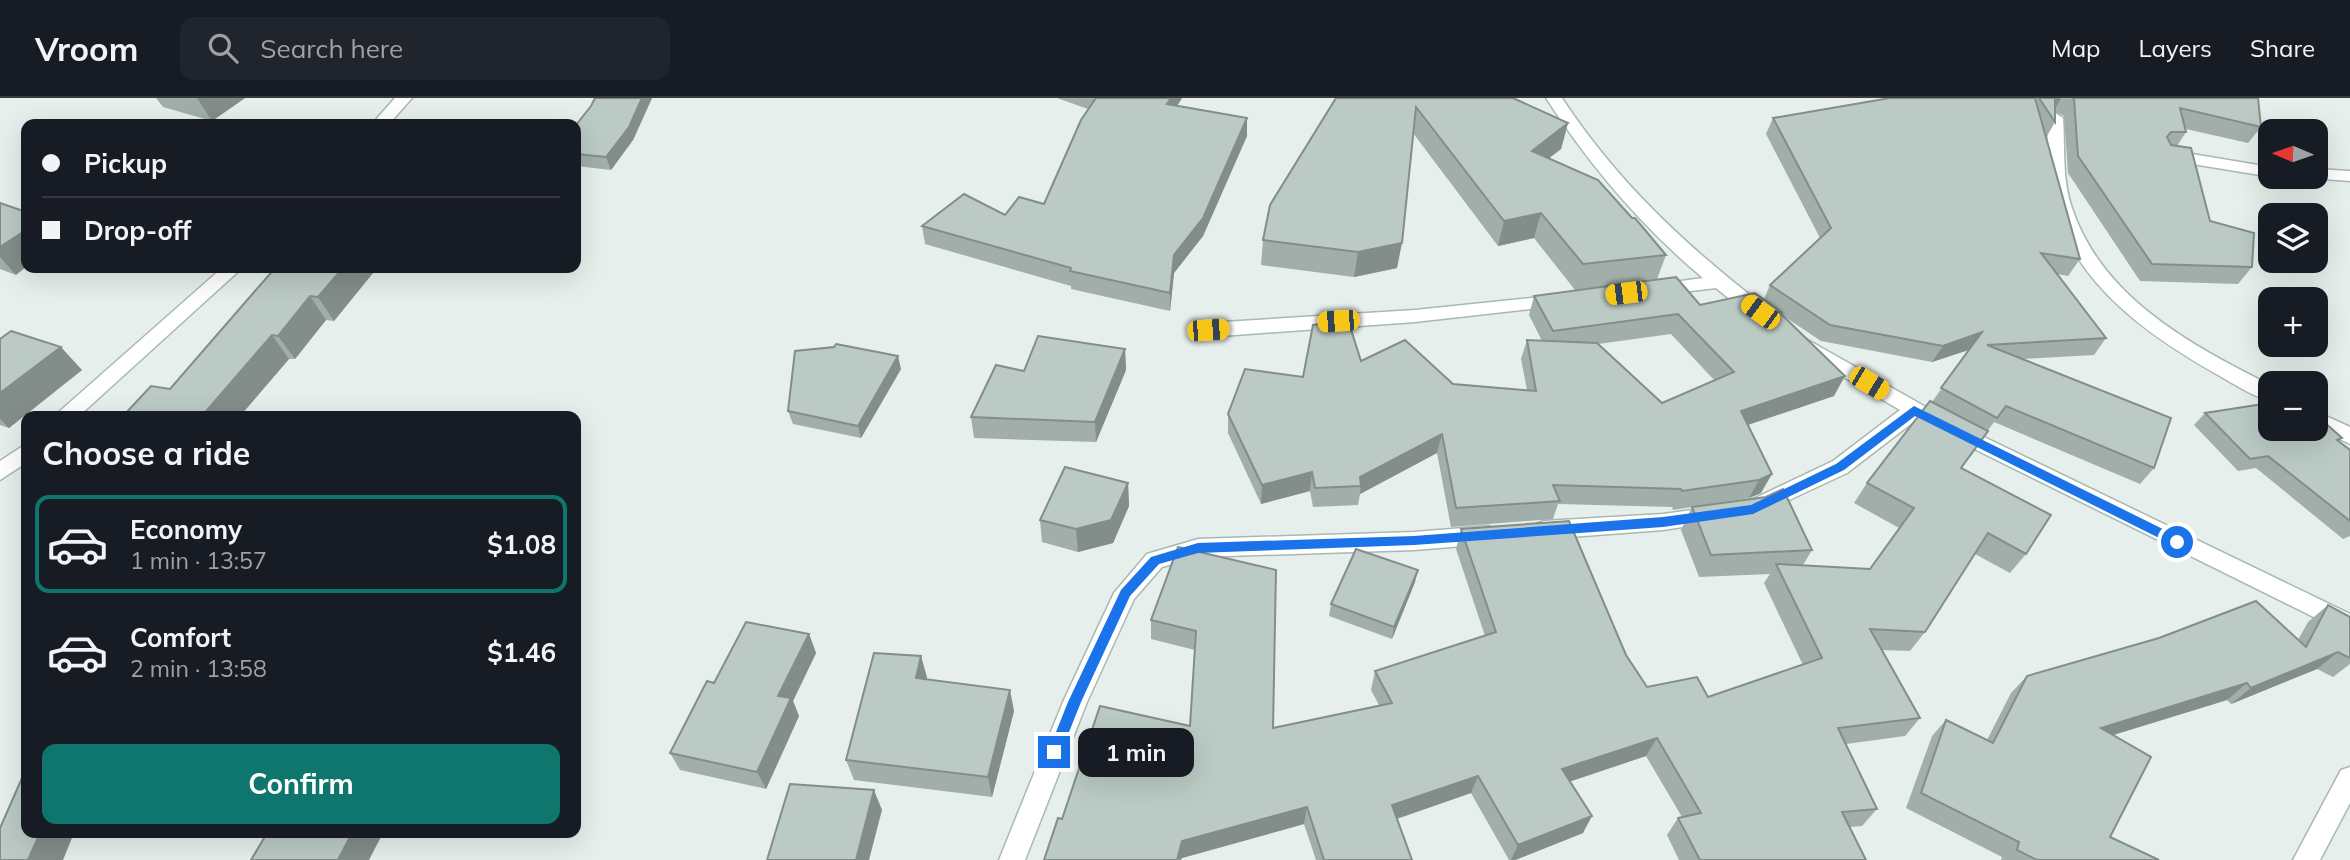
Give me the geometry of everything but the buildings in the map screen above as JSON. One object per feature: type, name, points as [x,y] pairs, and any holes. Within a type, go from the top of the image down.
[{"type":"street","points":[[385,119],[404,98]]},
{"type":"street","points":[[1554,98],[1568,121],[1604,167],[1667,237],[1718,282],[1801,343],[1914,410],[2052,481],[2350,625]]},
{"type":"street","points":[[2055,118],[2062,207],[2085,260],[2119,298],[2171,337],[2258,387]]},
{"type":"street","points":[[2166,155],[2258,170]]},
{"type":"street","points":[[2328,175],[2350,176]]},
{"type":"street","points":[[73,411],[227,273]]},
{"type":"street","points":[[1640,292],[1718,282]]},
{"type":"street","points":[[1208,330],[1415,316],[1585,298]]},
{"type":"street","points":[[1012,860],[1075,702],[1125,593],[1155,561],[1198,548],[1414,541],[1663,522],[1753,509],[1840,467],[1914,410]]},
{"type":"street","points":[[2328,425],[2350,436]]},
{"type":"street","points":[[0,472],[21,456]]},
{"type":"street","points":[[2306,860],[2350,778]]},
{"type":"route","points":[[1054,752],[1125,593],[1155,561],[1198,548],[1414,541],[1663,522],[1753,509],[1840,467],[1914,410],[2177,542]]}]
